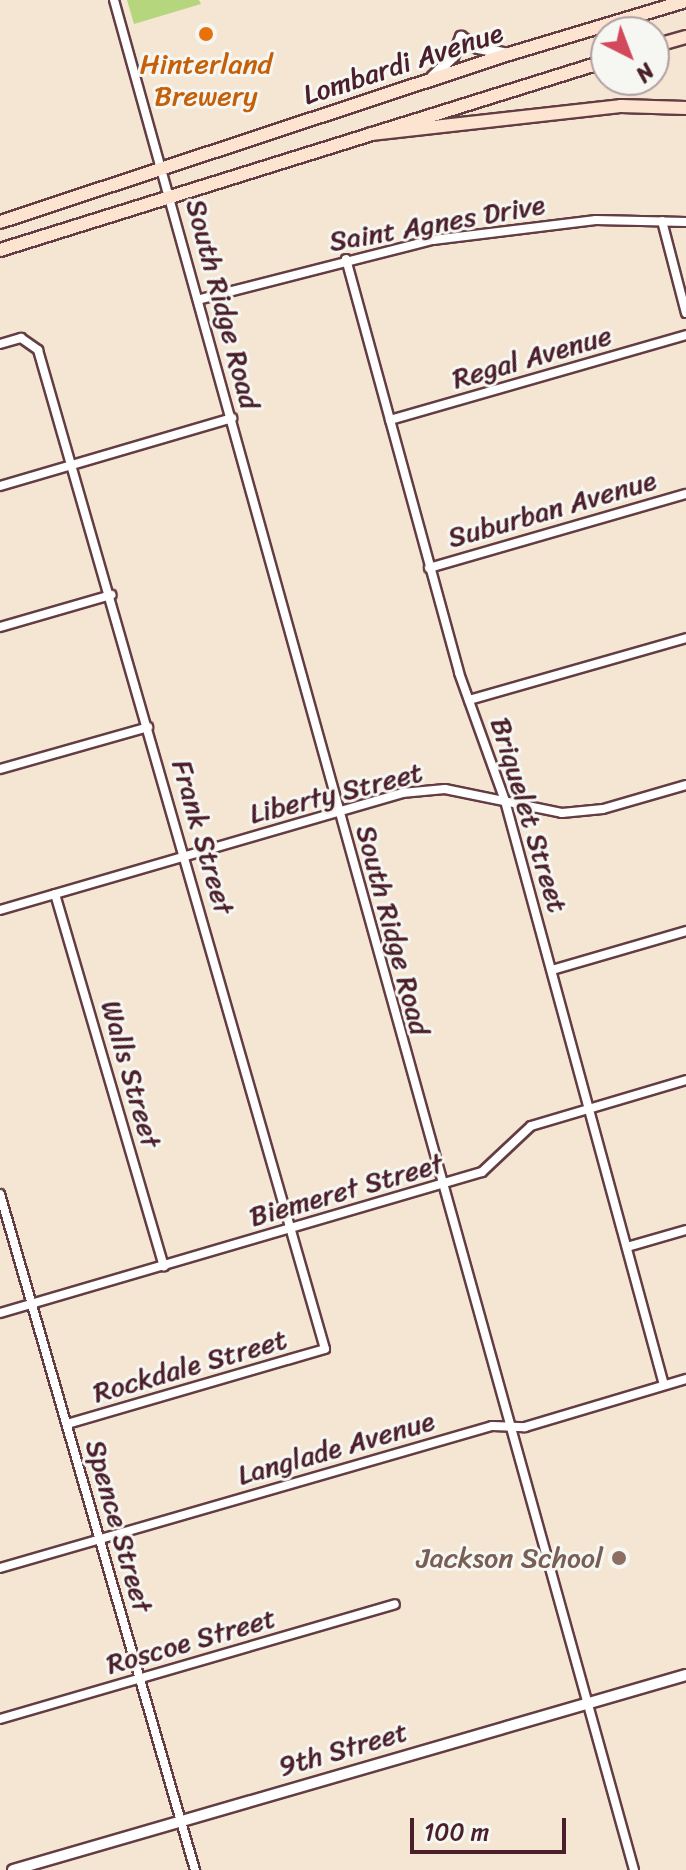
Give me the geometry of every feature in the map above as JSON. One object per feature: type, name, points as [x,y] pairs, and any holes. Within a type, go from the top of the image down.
[{"type":"main road","name":"Lombardi Avenue","points":[[0,222],[428,80],[686,1]]},
{"type":"main road","name":"Lombardi Avenue","points":[[0,250],[363,133],[590,66]]},
{"type":"main road","points":[[363,133],[389,135],[606,108],[686,108]]},
{"type":"street","name":"South Ridge Road","points":[[114,0],[201,299],[440,1186],[634,1870]]},
{"type":"street","points":[[428,80],[451,60],[461,37],[475,47],[509,54]]},
{"type":"street","name":"Saint Agnes Drive","points":[[201,299],[346,259],[508,229],[596,220],[686,222]]},
{"type":"street","points":[[662,221],[686,313]]},
{"type":"street","name":"Briquelet Street","points":[[346,259],[429,568],[469,700],[505,801],[664,1385]]},
{"type":"street","name":"Regal Avenue","points":[[390,420],[686,335]]},
{"type":"street","name":"Frank Street","points":[[0,344],[21,338],[31,341],[38,350],[186,856],[325,1349]]},
{"type":"street","points":[[0,486],[232,418]]},
{"type":"street","name":"Suburban Avenue","points":[[429,568],[686,494]]},
{"type":"street","points":[[0,627],[111,595]]},
{"type":"street","points":[[469,700],[686,638]]},
{"type":"street","points":[[0,769],[148,727]]},
{"type":"street","name":"Liberty Street","points":[[0,910],[402,793],[445,789],[539,811],[575,812],[686,785]]},
{"type":"street","name":"Walls Street","points":[[55,894],[164,1266]]},
{"type":"street","points":[[552,970],[686,931]]},
{"type":"street","name":"Biemeret Street","points":[[0,1313],[482,1172],[531,1126],[686,1080]]},
{"type":"street","name":"Spence Street","points":[[0,1194],[195,1870]]},
{"type":"street","points":[[627,1247],[686,1230]]},
{"type":"street","name":"Rockdale Street","points":[[67,1424],[325,1349]]},
{"type":"street","name":"Langlade Avenue","points":[[0,1568],[492,1426],[525,1427],[686,1379]]},
{"type":"street","name":"Roscoe Street","points":[[0,1719],[395,1604]]},
{"type":"street","name":"9th Street","points":[[13,1870],[34,1867],[181,1821],[686,1675]]},
{"type":"green space","points":[[127,0],[199,0],[201,4],[134,24]]},
{"type":"place","name":"Hinterland Brewery","points":[[206,34]]},
{"type":"place","name":"Jackson School","points":[[619,1558]]}]
